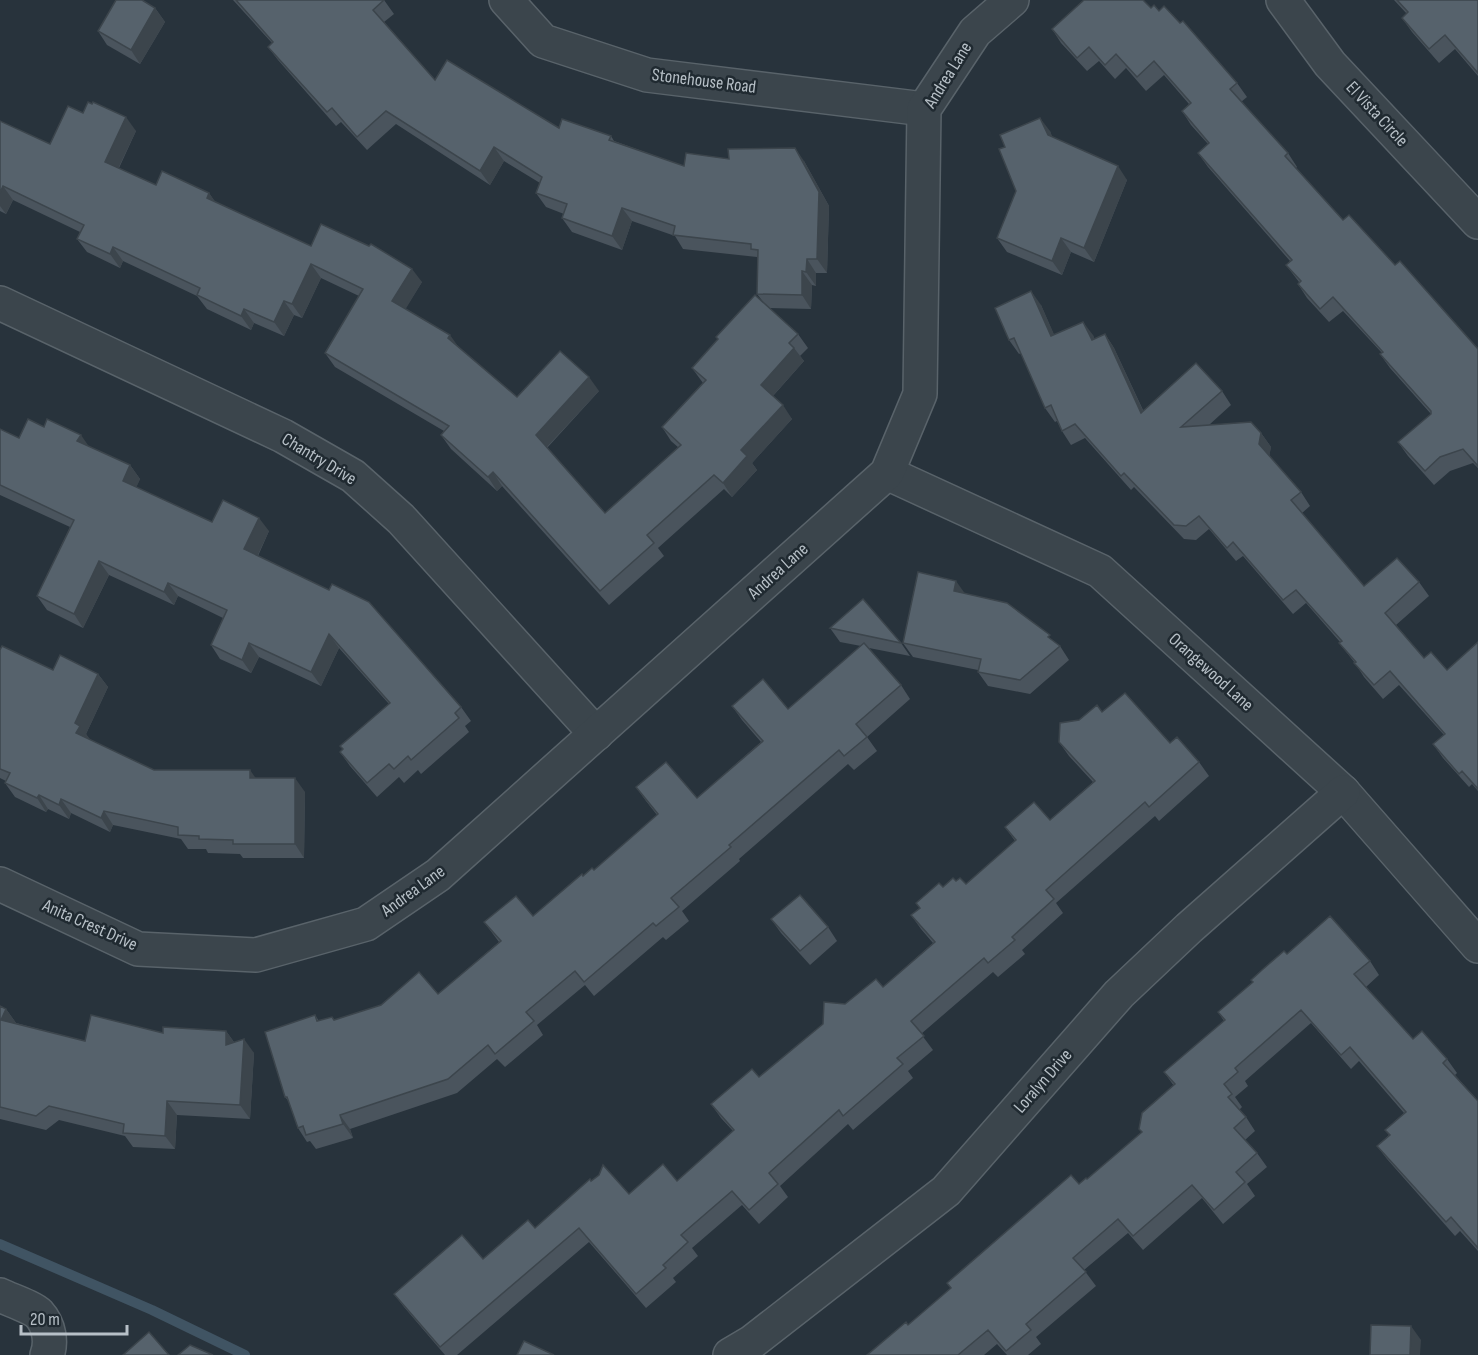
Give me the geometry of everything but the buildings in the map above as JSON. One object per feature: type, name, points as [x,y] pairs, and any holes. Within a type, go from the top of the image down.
[{"type":"street","name":"Stonehouse Road","points":[[506,0],[543,41],[647,75],[924,109]]},
{"type":"street","name":"Andrea Lane","points":[[256,955],[366,924],[438,875],[887,473],[920,394],[924,109],[975,32],[1012,0]]},
{"type":"street","name":"El Vista Circle","points":[[1283,0],[1330,64],[1478,222]]},
{"type":"street","name":"Chantry Drive","points":[[0,303],[283,436],[353,476],[401,519],[596,734]]},
{"type":"street","name":"Orangewood Lane","points":[[887,473],[1100,571],[1343,792],[1478,946]]},
{"type":"street","name":"Loralyn Drive","points":[[730,1355],[752,1342],[946,1191],[1119,994],[1343,792]]},
{"type":"street","name":"Anita Crest Drive","points":[[0,884],[138,949],[256,955]]},
{"type":"street","points":[[0,1295],[39,1314],[49,1332],[47,1355]]},
{"type":"waterway","points":[[0,1244],[152,1310],[245,1355]]}]
